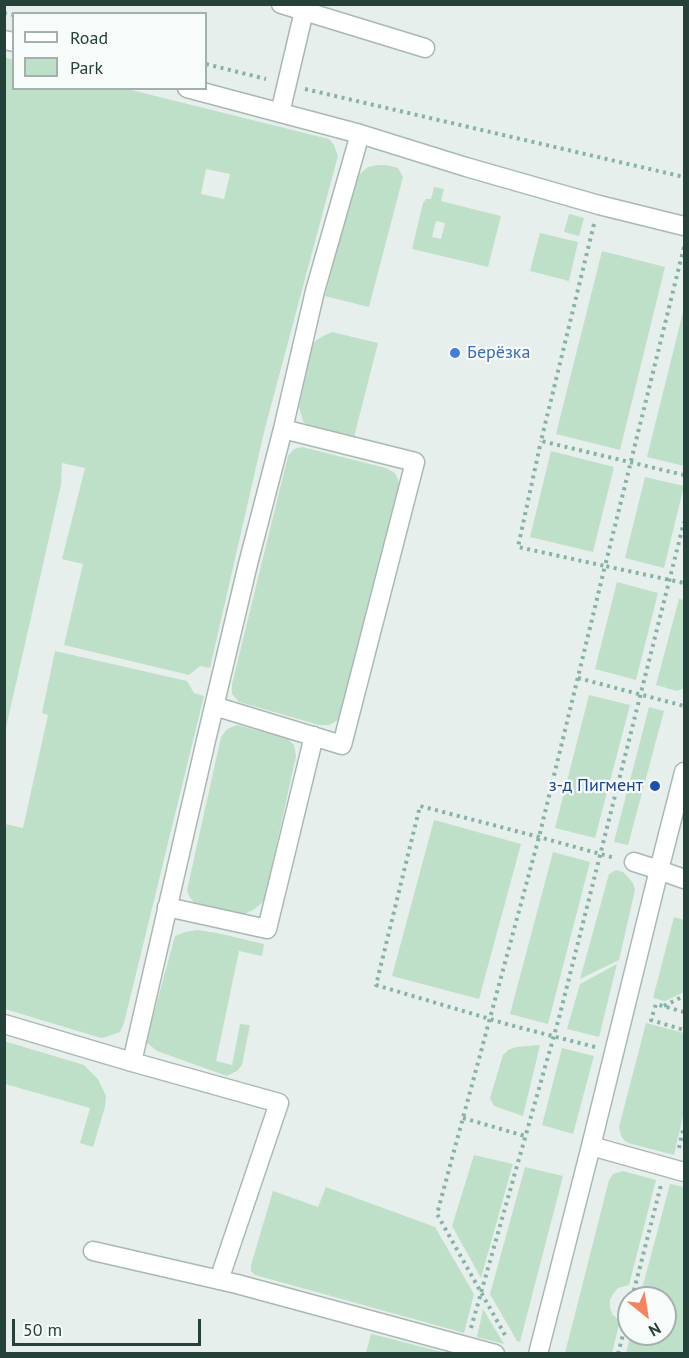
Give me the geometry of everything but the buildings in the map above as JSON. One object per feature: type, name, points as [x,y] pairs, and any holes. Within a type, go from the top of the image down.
[{"type":"street","points":[[281,4],[425,48]]},
{"type":"street","points":[[280,113],[304,11]]},
{"type":"street","points":[[194,90],[360,134],[599,205],[684,226]]},
{"type":"street","points":[[132,1062],[214,706],[315,291],[360,134]]},
{"type":"street","points":[[214,706],[342,745],[415,462],[283,429]]},
{"type":"street","points":[[167,907],[267,929],[314,736]]},
{"type":"street","points":[[538,1353],[684,772]]},
{"type":"street","points":[[634,862],[684,879]]},
{"type":"street","points":[[4,1024],[279,1103],[219,1280]]},
{"type":"street","points":[[591,1146],[684,1172]]},
{"type":"street","points":[[93,1251],[219,1280],[466,1347],[502,1347]]},
{"type":"path","points":[[207,64],[352,101],[684,177]]},
{"type":"path","points":[[599,205],[541,441],[519,547],[684,583]]},
{"type":"path","points":[[502,1347],[482,1293],[437,1214],[539,837],[684,246]]},
{"type":"path","points":[[541,441],[684,475]]},
{"type":"path","points":[[466,1347],[553,1036],[684,522]]},
{"type":"path","points":[[578,678],[684,706]]},
{"type":"path","points":[[614,1052],[490,1019],[376,985],[420,806],[634,862]]},
{"type":"path","points":[[664,1006],[684,996]]},
{"type":"path","points":[[684,1012],[656,1004],[651,1020],[684,1030]]},
{"type":"path","points":[[463,1118],[525,1136]]},
{"type":"path","points":[[635,1286],[666,1166]]},
{"type":"green space","points":[[5,57],[12,60],[12,90],[131,90],[329,139],[338,156],[265,428],[210,668],[200,666],[189,675],[64,645],[83,564],[62,559],[85,468],[62,463],[61,485],[5,732]],"holes":[[[206,169],[230,174],[224,199],[201,194]]]},
{"type":"green space","points":[[378,165],[398,168],[403,177],[369,307],[325,296],[356,177],[368,167]]},
{"type":"green space","points":[[434,187],[444,189],[441,201],[501,216],[488,267],[412,249],[423,203],[426,199],[431,199]],"holes":[[[436,221],[445,223],[441,239],[432,237]]]},
{"type":"green space","points":[[569,214],[584,218],[579,236],[564,232]]},
{"type":"green space","points":[[540,233],[578,242],[569,281],[530,271]]},
{"type":"green space","points":[[602,251],[665,267],[620,450],[556,434]]},
{"type":"green space","points":[[684,308],[684,466],[647,457]]},
{"type":"green space","points":[[332,332],[378,343],[354,437],[308,426],[303,421],[298,403],[311,348],[315,341]]},
{"type":"green space","points":[[302,447],[386,468],[395,473],[399,482],[399,490],[343,714],[329,725],[319,725],[239,702],[232,694],[232,684],[288,456],[294,449]]},
{"type":"green space","points":[[551,451],[614,467],[593,552],[530,537]]},
{"type":"green space","points":[[645,477],[684,486],[664,568],[625,558]]},
{"type":"green space","points":[[617,582],[658,593],[636,680],[595,669]]},
{"type":"green space","points":[[679,599],[684,600],[684,688],[677,691],[656,685]]},
{"type":"green space","points":[[55,651],[187,681],[194,693],[204,696],[124,1023],[120,1032],[101,1038],[5,1009],[5,824],[23,828],[48,715],[42,713]]},
{"type":"green space","points":[[589,695],[630,705],[595,838],[555,828]]},
{"type":"green space","points":[[649,707],[664,711],[628,845],[614,842]]},
{"type":"green space","points":[[237,725],[287,738],[294,745],[296,756],[265,898],[253,910],[237,914],[195,904],[187,890],[221,737],[227,729]]},
{"type":"green space","points":[[434,820],[521,844],[479,999],[392,976]]},
{"type":"green space","points":[[553,852],[590,862],[548,1024],[510,1014]]},
{"type":"green space","points":[[616,870],[623,872],[629,878],[635,890],[619,960],[580,979],[609,874]]},
{"type":"green space","points":[[674,917],[684,920],[684,992],[665,1001],[653,998]]},
{"type":"green space","points":[[197,930],[264,944],[262,956],[239,951],[216,1061],[232,1065],[240,1024],[250,1025],[242,1065],[237,1071],[227,1076],[157,1051],[146,1042],[175,936]]},
{"type":"green space","points":[[617,964],[599,1037],[567,1029],[580,984]]},
{"type":"green space","points":[[646,1023],[684,1033],[684,1112],[674,1155],[628,1143],[622,1138],[620,1132],[619,1127]]},
{"type":"green space","points":[[4,1041],[84,1065],[98,1079],[106,1096],[93,1147],[80,1143],[90,1108],[5,1084]]},
{"type":"green space","points":[[540,1045],[523,1116],[494,1106],[490,1098],[503,1055],[516,1047]]},
{"type":"green space","points":[[562,1048],[594,1056],[573,1134],[542,1125]]},
{"type":"green space","points":[[474,1155],[513,1164],[481,1278],[452,1226]]},
{"type":"green space","points":[[525,1167],[563,1176],[520,1342],[517,1341],[490,1294]]},
{"type":"green space","points":[[623,1171],[656,1180],[629,1285],[617,1286],[610,1300],[610,1308],[617,1318],[617,1333],[612,1353],[565,1353],[609,1180],[613,1174]]},
{"type":"green space","points":[[670,1184],[684,1187],[684,1353],[626,1353],[628,1346],[677,1346],[677,1286],[643,1286]]},
{"type":"green space","points":[[326,1187],[435,1227],[474,1294],[464,1333],[255,1275],[251,1271],[273,1191],[318,1207]]},
{"type":"green space","points":[[483,1309],[504,1344],[477,1337]]},
{"type":"green space","points":[[372,1334],[446,1353],[366,1353]]},
{"type":"place","name":"Берёзка","points":[[455,353]]},
{"type":"place","name":"з-д Пигмент","points":[[655,786]]}]
